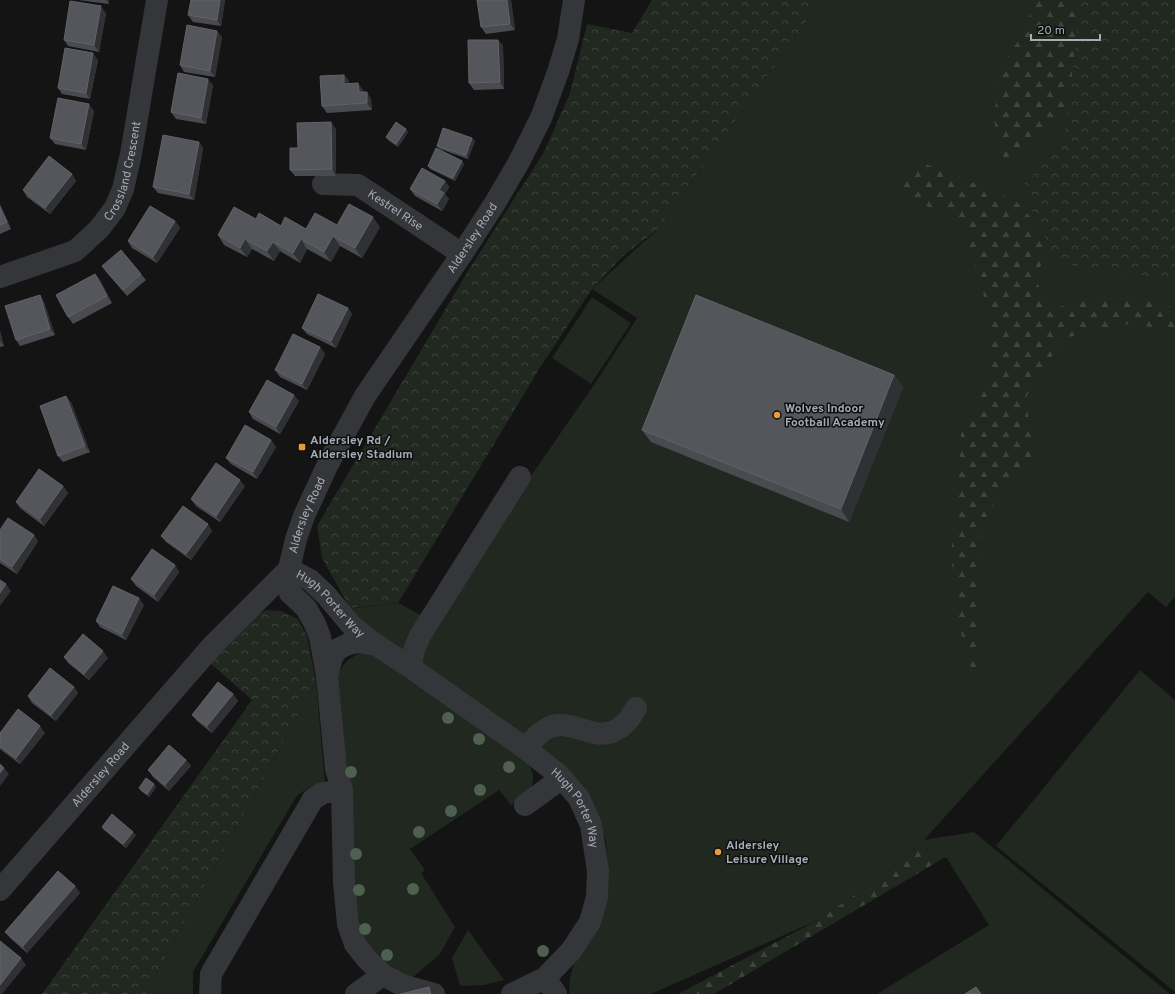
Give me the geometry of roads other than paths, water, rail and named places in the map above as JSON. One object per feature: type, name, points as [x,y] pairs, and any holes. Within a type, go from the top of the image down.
[{"type":"street","name":"Crossland Crescent","points":[[0,277],[75,251],[99,229],[115,208],[123,189],[131,154],[157,0]]},
{"type":"street","name":"Aldersley Road","points":[[0,890],[213,645],[289,569],[296,539],[304,516],[331,457],[365,396],[462,254],[519,162],[541,118],[558,72],[568,39],[574,0]]},
{"type":"street","name":"Kestrel Rise","points":[[323,184],[358,185],[462,254]]},
{"type":"street","points":[[410,667],[415,647],[421,634],[520,477]]},
{"type":"street","name":"Hugh Porter Way","points":[[289,569],[310,580],[326,595],[352,626],[376,645],[526,748],[562,778],[579,798],[591,825],[598,871],[597,897],[590,922],[550,986],[512,994]]},
{"type":"street","name":"Hugh Porter Way","points":[[289,569],[290,593],[306,608],[315,624],[320,637],[327,676],[336,769],[342,790],[344,883],[348,924],[355,944],[366,958],[383,974],[402,985],[434,994]]},
{"type":"street","points":[[327,676],[332,657],[338,649],[348,644],[359,642],[376,645]]},
{"type":"street","points":[[526,748],[537,734],[556,725],[566,725],[600,734],[617,730],[630,719],[636,708]]},
{"type":"street","points":[[525,805],[562,778]]},
{"type":"street","points":[[210,994],[211,974],[313,799],[324,793],[342,790]]},
{"type":"street","points":[[356,994],[383,974]]},
{"type":"place","name":"Wolves Indoor Football Academy","points":[[777,415]]},
{"type":"place","name":"Aldersley Rd / Aldersley Stadium","points":[[302,447]]},
{"type":"place","name":"Aldersley Leisure Village","points":[[718,852]]}]
